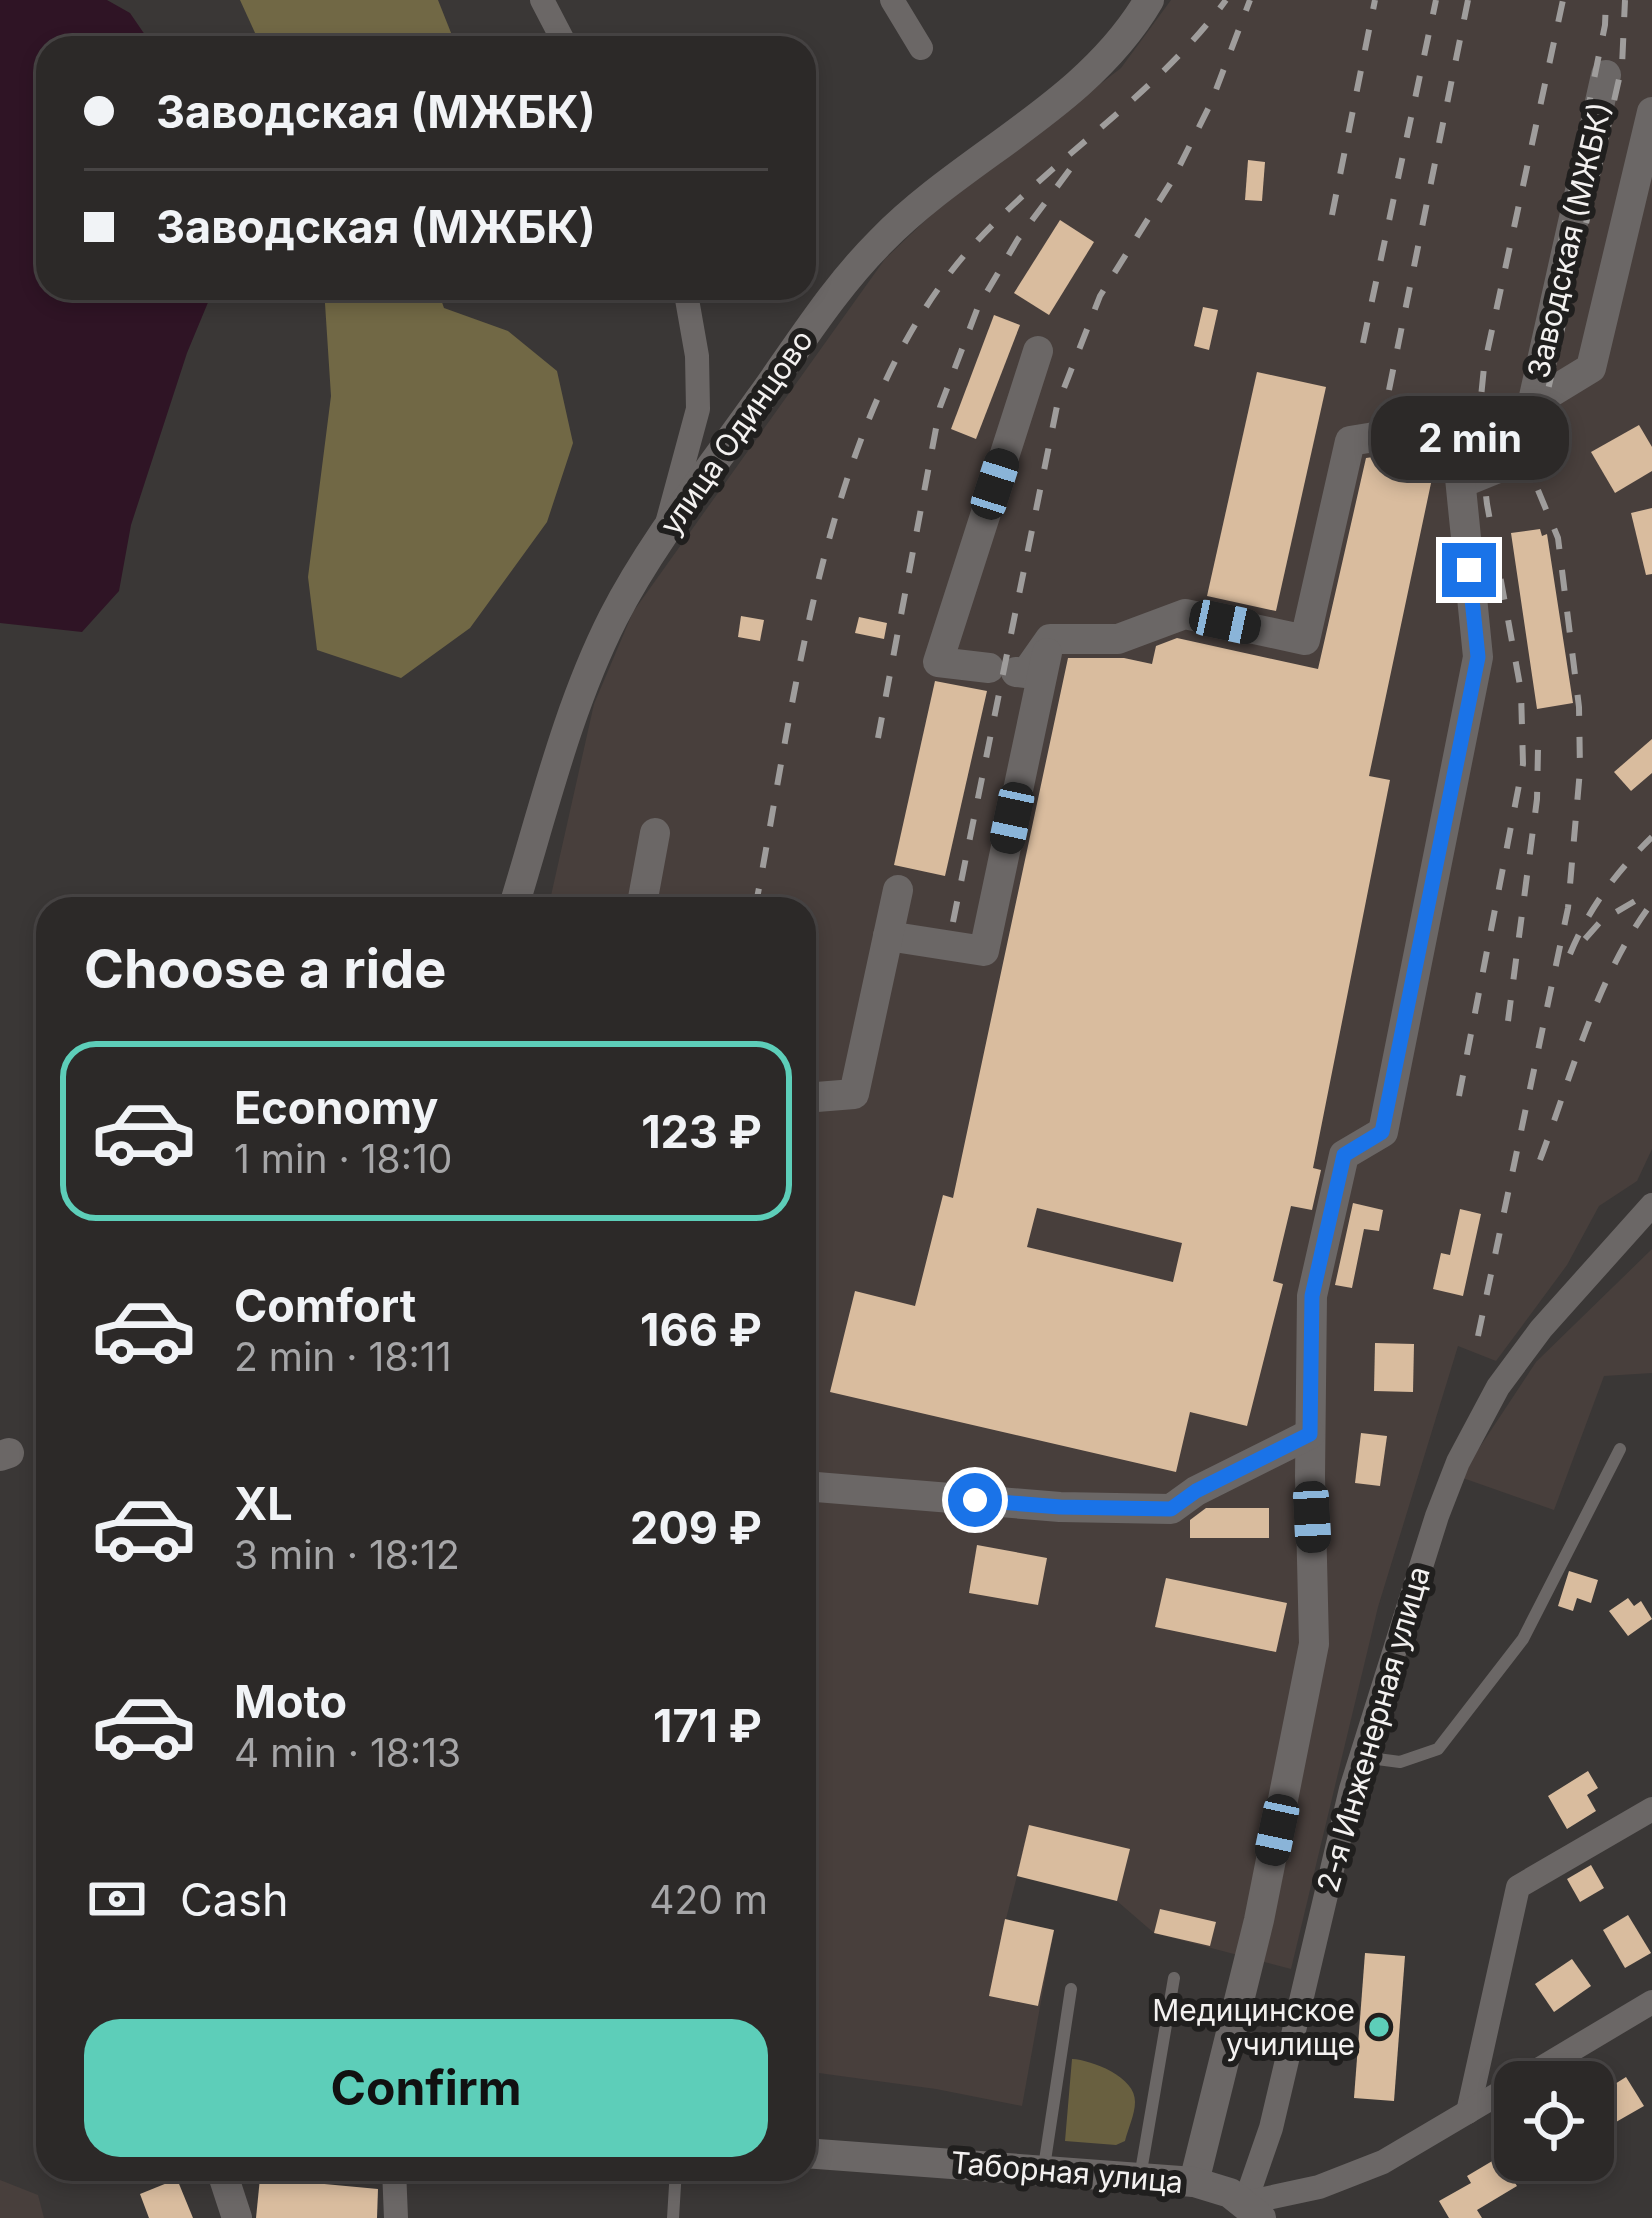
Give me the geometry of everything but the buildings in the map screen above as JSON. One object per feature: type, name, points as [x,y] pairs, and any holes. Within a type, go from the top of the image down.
[{"type":"street","points":[[542,0],[561,36]]},
{"type":"street","points":[[892,0],[921,48]]},
{"type":"street","name":"улица Одинцово","points":[[517,897],[567,732],[614,617],[664,534],[832,293],[883,238],[1063,97],[1114,49],[1149,0]]},
{"type":"street","name":"Заводская (МЖБК)","points":[[1476,477],[1520,459],[1542,398],[1606,75]]},
{"type":"street","name":"Заводская (МЖБК)","points":[[1542,398],[1592,368],[1652,112]]},
{"type":"street","points":[[664,534],[698,410],[697,356],[687,300]]},
{"type":"street","points":[[1038,351],[938,662],[1026,673],[1050,640]]},
{"type":"street","points":[[1050,640],[1118,639],[1185,614],[1305,640],[1350,441],[1399,433],[1458,458],[1476,477],[1478,657],[1382,1132],[1344,1155],[1312,1296],[1315,1644],[1259,1920],[1194,2182]]},
{"type":"street","points":[[888,936],[984,951],[1050,640]]},
{"type":"street","points":[[643,897],[655,832]]},
{"type":"street","points":[[816,1097],[854,1094],[898,890]]},
{"type":"street","name":"2-я Инженерная улица","points":[[1253,2210],[1313,1938],[1361,1757],[1437,1516],[1475,1425],[1541,1329],[1652,1205]]},
{"type":"street","points":[[816,1487],[1060,1507],[1171,1509],[1196,1491],[1310,1434]]},
{"type":"street","points":[[1468,2112],[1518,1886],[1652,1809]]},
{"type":"street","points":[[1554,2061],[1652,2002]]},
{"type":"street","points":[[1253,2210],[1383,2162],[1494,2097]]},
{"type":"street","name":"Таборная улица","points":[[816,2154],[1194,2182],[1216,2188],[1253,2210]]},
{"type":"street","points":[[225,2181],[237,2218]]},
{"type":"street","points":[[394,2181],[396,2218]]},
{"type":"lane","points":[[1361,1757],[1400,1762],[1438,1749],[1522,1639],[1620,1449]]},
{"type":"lane","points":[[1141,2176],[1174,1978]]},
{"type":"lane","points":[[1043,2168],[1070,1989]]},
{"type":"lane","points":[[673,2218],[675,2181]]},
{"type":"shaded area","points":[[0,0],[107,0],[130,13],[146,36],[36,36],[36,300],[209,300],[131,525],[119,591],[82,632],[0,623]]},
{"type":"shaded area","points":[[240,0],[438,0],[452,36],[256,36]]},
{"type":"shaded area","points":[[1171,0],[1652,0],[1652,1149],[1637,1181],[1599,1206],[1567,1265],[1496,1361],[1458,1346],[1378,1607],[1291,1969],[1154,1933],[1117,1901],[1017,1876],[1006,1919],[1054,1930],[1022,2106],[816,2073],[816,897],[551,897],[594,704],[633,612],[885,259],[933,213],[1121,68]]},
{"type":"shaded area","points":[[325,300],[441,300],[444,308],[508,331],[557,371],[573,443],[547,522],[470,628],[401,678],[317,650],[308,577],[331,396]]},
{"type":"shaded area","points":[[1652,1249],[1652,1373],[1604,1376],[1554,1510],[1460,1477],[1536,1362]]},
{"type":"shaded area","points":[[1072,2059],[1101,2066],[1128,2085],[1135,2102],[1125,2141],[1116,2145],[1065,2141]]},
{"type":"shaded area","points":[[0,2180],[38,2195],[44,2218],[0,2218]]},
{"type":"railway","points":[[757,897],[824,557],[851,468],[884,384],[926,308],[977,241],[1169,65],[1226,0]]},
{"type":"railway","points":[[953,922],[1057,406],[1100,296],[1173,179],[1211,103],[1250,0]]},
{"type":"railway","points":[[1332,215],[1375,0]]},
{"type":"railway","points":[[1363,343],[1436,0]]},
{"type":"railway","points":[[1389,390],[1468,0]]},
{"type":"railway","points":[[1459,1096],[1523,764],[1521,691],[1478,428],[1484,367],[1563,0]]},
{"type":"railway","points":[[1536,365],[1605,25],[1606,0]]},
{"type":"railway","points":[[1478,1336],[1568,908],[1580,770],[1579,707],[1558,538],[1535,483],[1548,390],[1622,66],[1625,0]]},
{"type":"railway","points":[[878,738],[940,407],[978,307],[1018,239],[1071,168]]},
{"type":"railway","points":[[1508,1021],[1537,799],[1538,749]]},
{"type":"railway","points":[[1570,954],[1605,891],[1652,837]]},
{"type":"railway","points":[[1585,939],[1601,921],[1652,891]]},
{"type":"railway","points":[[1540,1160],[1600,994],[1652,903]]},
{"type":"place","name":"Медицинское училище","points":[[1379,2027]]},
{"type":"route","points":[[975,1500],[1171,1509],[1196,1491],[1310,1434],[1312,1296],[1344,1155],[1382,1132],[1478,657],[1469,570]]}]
